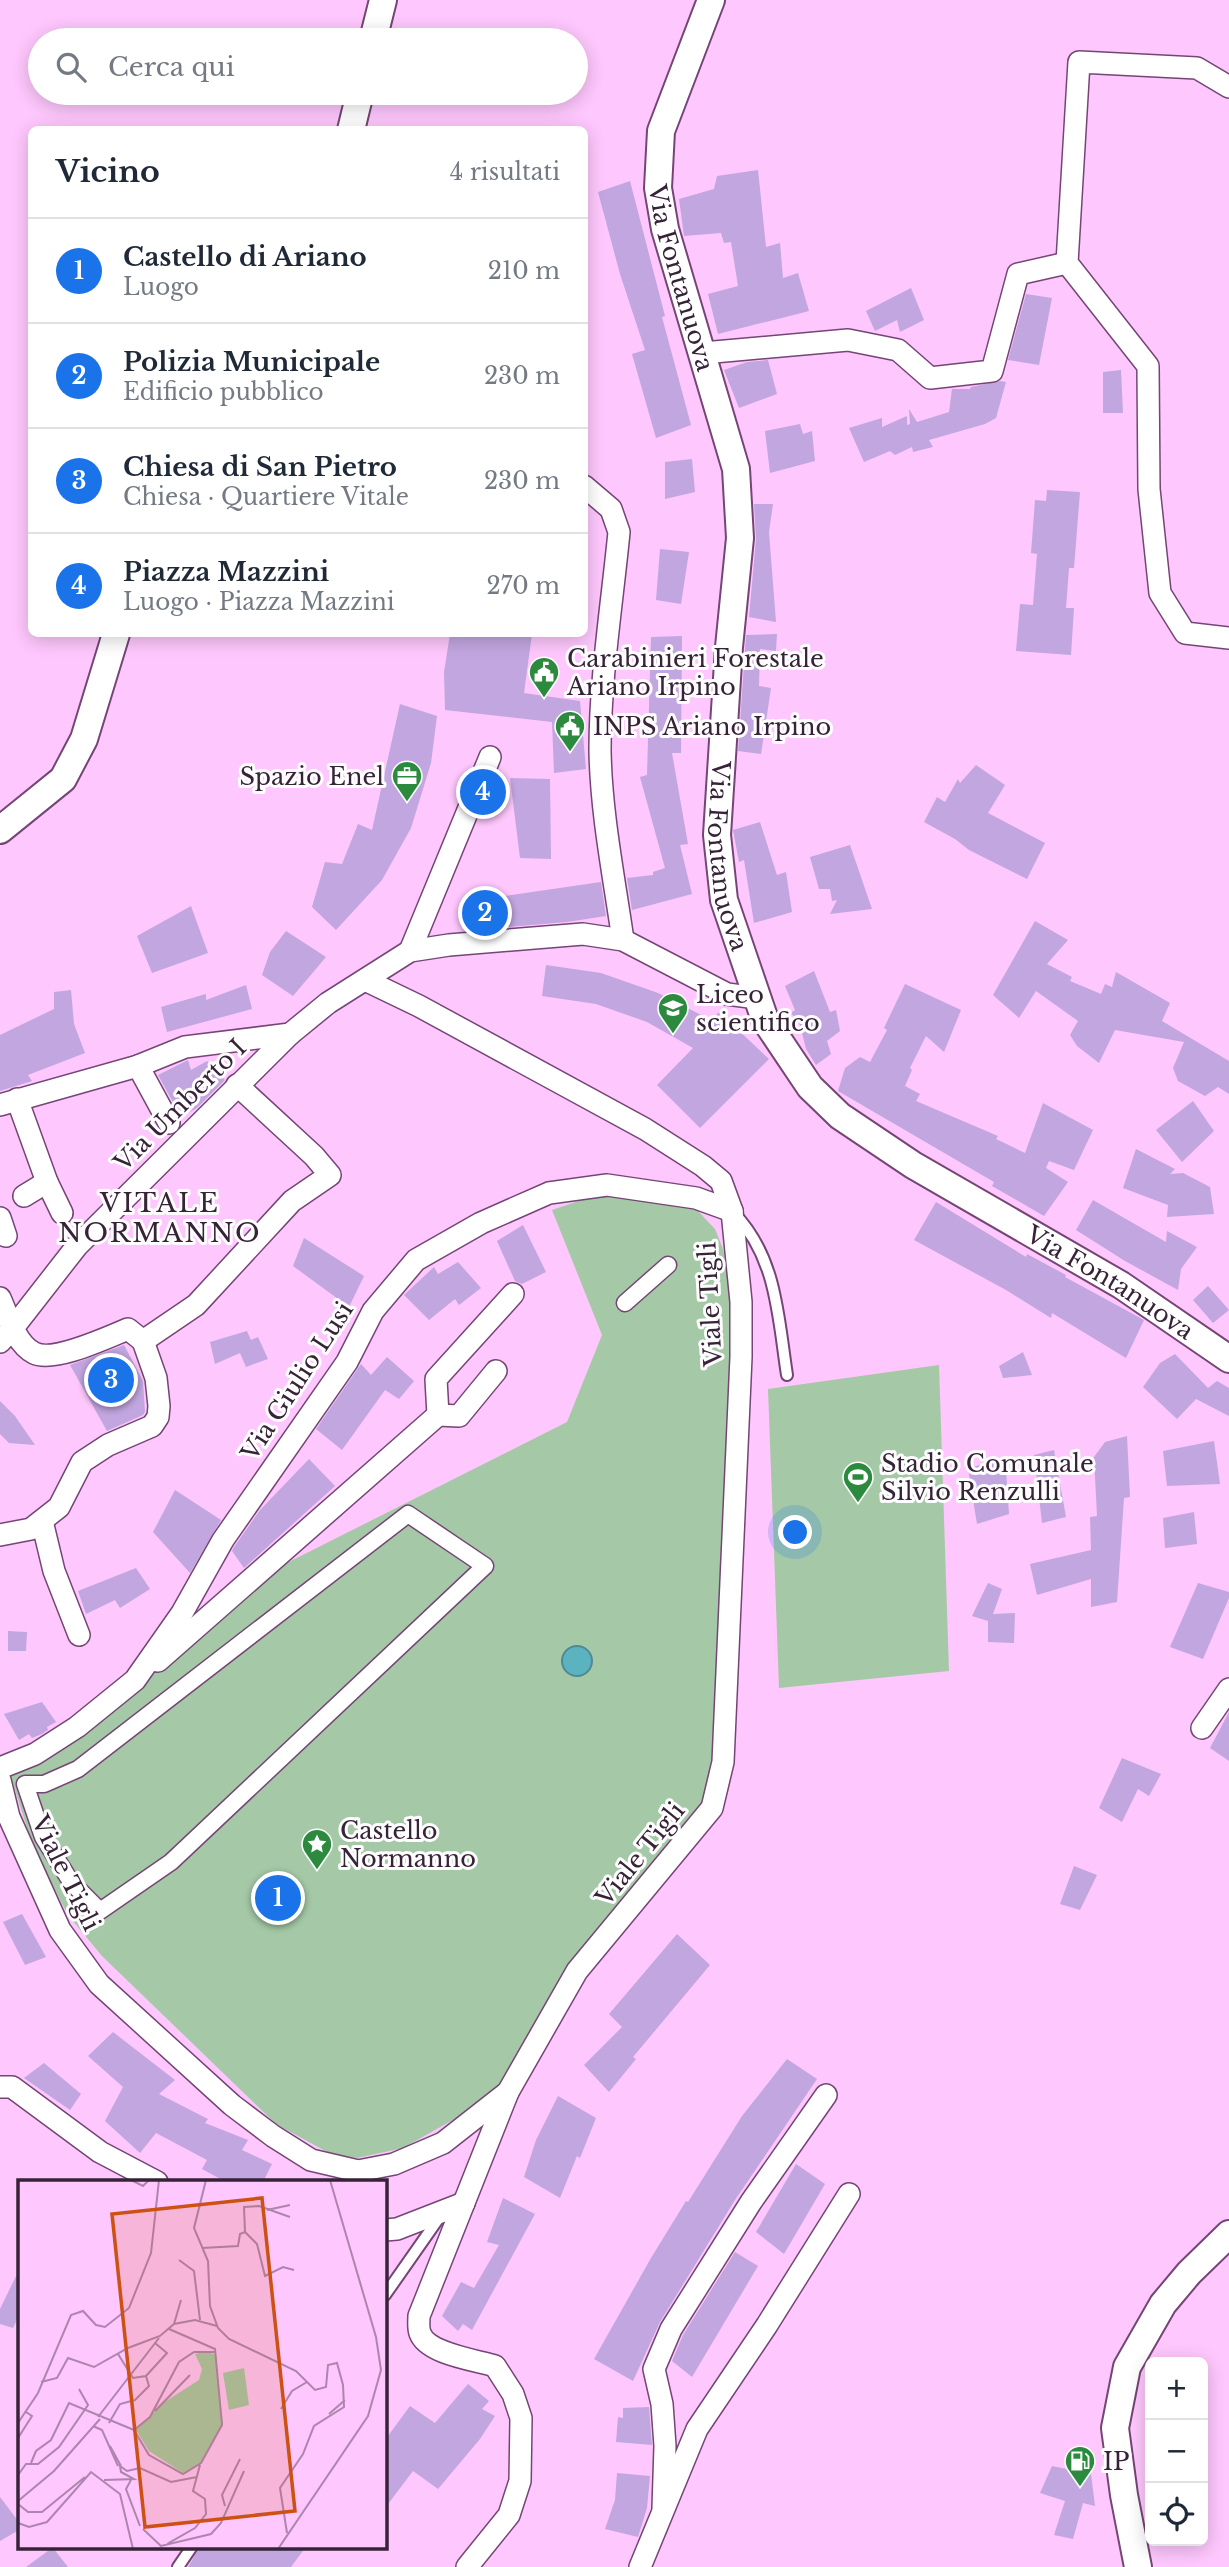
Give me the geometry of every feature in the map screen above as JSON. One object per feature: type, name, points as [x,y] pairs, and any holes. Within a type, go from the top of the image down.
[{"type":"street","points":[[376,28],[383,0]]},
{"type":"street","name":"Via Fontanuova","points":[[711,0],[661,131],[658,188],[665,229],[736,470],[740,538],[728,660],[717,835],[724,900],[765,1020],[810,1087],[840,1116],[913,1165],[1121,1285],[1229,1359]]},
{"type":"street","points":[[1229,87],[1197,68],[1080,62],[1067,263],[1148,366],[1149,489],[1160,593],[1185,633],[1229,638]]},
{"type":"street","points":[[352,126],[357,105]]},
{"type":"street","points":[[703,353],[848,340],[898,350],[930,378],[992,371],[1018,274],[1067,263]]},
{"type":"street","points":[[588,489],[611,509],[619,532],[600,751],[606,819],[623,940]]},
{"type":"street","points":[[0,830],[63,779],[84,739],[116,637]]},
{"type":"street","points":[[410,951],[490,758]]},
{"type":"street","points":[[410,951],[449,945],[583,934],[623,940],[727,994],[757,998]]},
{"type":"street","name":"Via Umberto I","points":[[7,1335],[77,1245],[290,1034],[328,1003],[410,951]]},
{"type":"street","name":"Viale Tigli","points":[[0,1780],[9,1817],[60,1930],[100,1984],[232,2105],[272,2136],[311,2160],[358,2171],[394,2164],[443,2143],[508,2092],[577,1971],[712,1808],[723,1762],[741,1357],[741,1302],[732,1211],[721,1181],[703,1166],[645,1129],[419,1006],[365,980]]},
{"type":"street","points":[[62,1213],[8,1102],[138,1066],[185,1047],[290,1034]]},
{"type":"street","points":[[138,1066],[169,1123]]},
{"type":"street","points":[[143,1341],[196,1305],[292,1201],[330,1175],[314,1156],[237,1086]]},
{"type":"street","points":[[24,1196],[47,1182]]},
{"type":"street","name":"Via Giulio Lusi","points":[[0,1768],[35,1754],[77,1727],[135,1680],[182,1613],[223,1540],[346,1362],[373,1311],[416,1260],[481,1223],[549,1193],[607,1185],[696,1198],[732,1211]]},
{"type":"street","points":[[625,1303],[668,1265]]},
{"type":"street","points":[[438,1415],[436,1379],[513,1294]]},
{"type":"street","points":[[0,1298],[7,1335],[43,1356],[64,1352],[128,1329],[143,1341],[156,1378],[158,1417],[152,1426],[108,1445],[82,1462],[59,1507],[42,1521],[31,1529],[0,1535]]},
{"type":"street","points":[[135,1680],[438,1415],[459,1416],[496,1371]]},
{"type":"street","points":[[408,1514],[485,1566],[171,1862],[100,1911],[71,1882],[43,1837],[25,1784],[44,1784],[78,1769],[408,1514]]},
{"type":"street","points":[[42,1521],[54,1572],[79,1635]]},
{"type":"street","points":[[1202,1728],[1229,1689]]},
{"type":"street","points":[[0,2087],[12,2087],[100,2152],[153,2180]]},
{"type":"street","points":[[467,2567],[509,2515],[520,2481],[521,2418],[513,2394],[495,2366],[448,2354],[426,2342],[420,2332],[419,2316],[508,2092]]},
{"type":"street","points":[[663,2508],[666,2446],[662,2404],[654,2369],[671,2329],[751,2203],[827,2095]]},
{"type":"street","points":[[640,2567],[697,2429],[767,2325],[849,2194]]},
{"type":"street","points":[[387,2230],[397,2229],[464,2203]]},
{"type":"street","points":[[1138,2567],[1115,2428],[1127,2367],[1163,2304],[1189,2273],[1229,2234]]},
{"type":"lane","points":[[732,1211],[749,1229],[774,1286],[787,1375]]},
{"type":"lane","points":[[387,2292],[442,2212]]},
{"type":"lane","points":[[178,2567],[190,2550]]},
{"type":"shaded area","points":[[596,1195],[636,1197],[697,1210],[715,1229],[723,1249],[731,1289],[720,1792],[626,1905],[499,2094],[403,2148],[357,2158],[331,2154],[276,2124],[102,1956],[68,1915],[33,1847],[11,1777],[83,1733],[257,1578],[567,1422],[602,1335],[552,1210]]},
{"type":"shaded area","name":"Stadio Comunale Silvio Renzulli","points":[[939,1365],[949,1671],[779,1688],[768,1389]]},
{"type":"shaded area","points":[[577,1646],[588,1650],[592,1661],[588,1672],[577,1676],[566,1672],[562,1661],[566,1650]]},
{"type":"building","points":[[758,170],[766,247],[780,243],[783,278],[798,273],[809,311],[718,334],[708,294],[738,286],[731,242],[724,243],[721,233],[684,236],[679,199],[714,189],[717,176]]},
{"type":"building","points":[[630,181],[691,425],[656,438],[632,354],[645,350],[620,274],[598,192]]},
{"type":"building","points":[[911,288],[924,320],[900,332],[897,320],[875,331],[866,311]]},
{"type":"building","points":[[1026,294],[1052,298],[1039,365],[1008,360]]},
{"type":"building","points":[[768,360],[777,394],[739,408],[724,370],[747,362]]},
{"type":"building","points":[[1121,370],[1123,413],[1103,413],[1103,372]]},
{"type":"building","points":[[1000,381],[1006,382],[996,418],[985,424],[929,440],[933,447],[913,452],[912,447],[895,455],[890,451],[864,462],[849,428],[882,418],[882,427],[907,416],[907,425],[910,424],[909,409],[917,422],[949,412],[952,389],[970,389]]},
{"type":"building","points":[[800,424],[803,434],[812,431],[815,461],[770,473],[765,431]]},
{"type":"building","points":[[692,459],[695,492],[665,499],[665,462]]},
{"type":"building","points":[[1047,490],[1080,492],[1074,568],[1069,568],[1066,608],[1074,608],[1071,655],[1016,651],[1020,604],[1033,605],[1037,554],[1031,553],[1035,500],[1046,501]]},
{"type":"building","points":[[754,504],[773,504],[769,532],[776,622],[749,617],[756,539]]},
{"type":"building","points":[[660,549],[689,552],[681,604],[656,600]]},
{"type":"building","points":[[777,634],[776,651],[760,649],[759,686],[771,688],[761,754],[738,751],[746,635]]},
{"type":"building","points":[[682,636],[681,753],[672,753],[688,844],[680,845],[692,894],[632,910],[627,878],[653,875],[653,872],[665,868],[640,777],[647,775],[651,637]]},
{"type":"building","points":[[450,637],[532,637],[524,693],[580,701],[586,769],[554,773],[552,722],[445,710],[444,672]]},
{"type":"building","points":[[400,704],[437,716],[431,763],[411,828],[382,880],[336,930],[312,907],[325,862],[342,864],[358,824],[372,830]]},
{"type":"building","points":[[976,765],[1005,785],[988,813],[1045,843],[1027,879],[969,850],[924,822],[937,797],[945,802],[958,779],[960,783]]},
{"type":"building","points":[[510,778],[550,779],[551,859],[520,858]]},
{"type":"building","points":[[760,822],[777,875],[786,872],[792,912],[754,923],[744,860],[739,862],[733,830]]},
{"type":"building","points":[[850,845],[872,909],[830,914],[837,900],[832,901],[830,889],[819,889],[810,857]]},
{"type":"building","points":[[601,882],[606,916],[473,930],[471,909],[505,906],[505,896]]},
{"type":"building","points":[[191,906],[208,953],[152,973],[137,936]]},
{"type":"building","points":[[1035,921],[1068,940],[1047,964],[1072,977],[1070,981],[1101,994],[1105,984],[1112,987],[1116,972],[1170,1003],[1162,1021],[1229,1061],[1229,1094],[1218,1087],[1205,1096],[1178,1081],[1173,1068],[1184,1042],[1115,1030],[1099,1063],[1077,1046],[1070,1035],[1078,1021],[1036,991],[1019,1018],[993,995]]},
{"type":"building","points":[[286,931],[326,957],[293,996],[262,975],[270,952]]},
{"type":"building","points":[[546,965],[601,973],[658,993],[711,1020],[719,1012],[769,1059],[700,1128],[657,1085],[693,1048],[647,1022],[596,1004],[542,996]]},
{"type":"building","points":[[814,971],[830,1012],[836,1010],[840,1031],[827,1041],[831,1054],[816,1065],[806,1049],[800,1025],[791,1013],[795,1010],[785,986]]},
{"type":"building","points":[[905,984],[961,1010],[944,1052],[926,1036],[910,1068],[912,1070],[905,1086],[920,1094],[916,1101],[998,1136],[996,1139],[1025,1153],[1043,1103],[1093,1130],[1074,1170],[1049,1161],[1046,1168],[1068,1182],[1044,1216],[992,1186],[994,1182],[838,1091],[845,1068],[860,1057],[870,1062],[887,1030],[884,1028]]},
{"type":"building","points":[[246,985],[252,1009],[167,1032],[161,1007],[206,994],[206,1000]]},
{"type":"building","points":[[71,990],[74,1024],[85,1053],[28,1075],[32,1081],[0,1091],[0,1035],[54,1009],[54,992]]},
{"type":"building","points":[[188,1060],[191,1070],[207,1061],[225,1080],[197,1108],[181,1117],[158,1075]]},
{"type":"building","points":[[1193,1101],[1214,1131],[1182,1162],[1156,1130]]},
{"type":"building","points":[[1136,1149],[1175,1169],[1170,1174],[1183,1173],[1210,1187],[1214,1214],[1167,1217],[1168,1205],[1123,1188]]},
{"type":"building","points":[[1093,1200],[1166,1242],[1167,1231],[1197,1247],[1181,1269],[1178,1290],[1076,1230]]},
{"type":"building","points":[[936,1202],[1026,1257],[1027,1254],[1144,1320],[1126,1358],[1052,1313],[1051,1318],[914,1240]]},
{"type":"building","points":[[523,1225],[546,1272],[522,1284],[515,1281],[497,1241]]},
{"type":"building","points":[[304,1238],[364,1276],[349,1307],[293,1266]]},
{"type":"building","points":[[458,1262],[481,1288],[459,1305],[455,1299],[429,1320],[404,1295],[434,1267],[438,1274]]},
{"type":"building","points":[[1208,1286],[1229,1310],[1213,1323],[1193,1300]]},
{"type":"building","points":[[247,1331],[251,1340],[258,1337],[268,1359],[246,1367],[240,1353],[215,1364],[210,1342]]},
{"type":"building","points":[[124,1345],[143,1381],[145,1412],[107,1431],[70,1365]]},
{"type":"building","points":[[1023,1352],[1032,1375],[1003,1378],[999,1366]]},
{"type":"building","points":[[1175,1354],[1208,1388],[1217,1381],[1229,1388],[1229,1416],[1196,1399],[1177,1419],[1143,1387],[1160,1363]]},
{"type":"building","points":[[387,1357],[414,1381],[399,1399],[385,1390],[342,1450],[316,1429],[361,1364],[371,1375]]},
{"type":"building","points":[[0,1401],[15,1416],[35,1445],[9,1443],[0,1434]]},
{"type":"building","points":[[1127,1436],[1130,1497],[1124,1498],[1117,1602],[1091,1607],[1091,1579],[1037,1595],[1030,1564],[1091,1550],[1090,1517],[1097,1516],[1094,1457],[1105,1442]]},
{"type":"building","points":[[1214,1441],[1220,1484],[1167,1486],[1163,1451]]},
{"type":"building","points":[[1054,1450],[1066,1517],[1042,1523],[1034,1455]]},
{"type":"building","points":[[1005,1456],[1009,1514],[977,1524],[968,1469]]},
{"type":"building","points":[[309,1459],[335,1486],[244,1568],[232,1551],[234,1547],[260,1510]]},
{"type":"building","points":[[175,1490],[221,1520],[190,1573],[153,1532]]},
{"type":"building","points":[[1194,1512],[1197,1544],[1165,1548],[1163,1518]]},
{"type":"building","points":[[136,1568],[150,1589],[120,1608],[115,1600],[86,1614],[78,1591]]},
{"type":"building","points":[[988,1583],[1002,1589],[993,1614],[1015,1613],[1014,1643],[988,1642],[988,1621],[972,1616]]},
{"type":"building","points":[[1198,1583],[1229,1592],[1229,1598],[1203,1659],[1170,1647]]},
{"type":"building","points":[[8,1631],[27,1632],[26,1651],[8,1651]]},
{"type":"building","points":[[42,1702],[56,1722],[42,1734],[32,1738],[29,1734],[19,1740],[4,1714]]},
{"type":"building","points":[[1229,1712],[1229,1761],[1210,1748]]},
{"type":"building","points":[[1122,1758],[1161,1774],[1149,1796],[1138,1789],[1122,1822],[1099,1808]]},
{"type":"building","points":[[1074,1866],[1097,1875],[1080,1910],[1060,1904]]},
{"type":"building","points":[[22,1914],[46,1957],[25,1965],[3,1922]]},
{"type":"building","points":[[677,1934],[710,1965],[633,2057],[636,2059],[609,2092],[584,2065],[622,2027],[609,2014]]},
{"type":"building","points":[[113,2032],[175,2080],[159,2094],[208,2119],[205,2123],[248,2140],[242,2150],[272,2164],[264,2180],[222,2180],[202,2169],[207,2160],[156,2133],[140,2153],[105,2121],[123,2087],[88,2056]]},
{"type":"building","points":[[787,2059],[817,2079],[735,2200],[660,2322],[633,2381],[594,2359],[686,2201],[688,2202],[742,2116]]},
{"type":"building","points":[[44,2063],[81,2094],[70,2110],[24,2078]]},
{"type":"building","points":[[558,2096],[596,2118],[560,2198],[524,2177],[536,2140]]},
{"type":"building","points":[[796,2164],[825,2184],[784,2254],[756,2232]]},
{"type":"building","points":[[503,2198],[535,2214],[472,2330],[463,2324],[458,2331],[442,2316],[461,2282],[474,2288],[499,2245],[487,2242]]},
{"type":"building","points":[[735,2252],[758,2266],[692,2377],[672,2361],[683,2335]]},
{"type":"building","points":[[18,2272],[18,2318],[13,2328],[0,2324],[0,2309]]},
{"type":"building","points":[[468,2384],[489,2401],[482,2409],[495,2416],[480,2439],[438,2489],[413,2471],[387,2505],[387,2437],[410,2406],[435,2423]]},
{"type":"building","points":[[649,2407],[652,2445],[616,2442],[618,2417],[623,2418],[623,2408]]},
{"type":"building","points":[[1052,2466],[1091,2474],[1095,2506],[1083,2503],[1073,2539],[1054,2535],[1065,2501],[1040,2493]]},
{"type":"building","points":[[617,2473],[650,2476],[647,2508],[638,2537],[605,2529],[615,2500]]},
{"type":"building","points":[[0,2497],[18,2521],[18,2531],[0,2541]]},
{"type":"building","points":[[49,2550],[55,2550],[68,2567],[26,2567]]},
{"type":"building","points":[[198,2550],[304,2550],[291,2567],[188,2567]]},
{"type":"place","name":"Carabinieri Forestale Ariano Irpino","points":[[544,699]]},
{"type":"place","name":"INPS Ariano Irpino","points":[[570,753]]},
{"type":"place","name":"Piazza Mazzini","points":[[483,792]]},
{"type":"place","name":"Spazio Enel","points":[[407,803]]},
{"type":"place","name":"Polizia Municipale","points":[[485,913]]},
{"type":"place","name":"Liceo scientifico","points":[[673,1035]]},
{"type":"place","name":"Chiesa di San Pietro","points":[[111,1380]]},
{"type":"place","name":"Stadio Comunale Silvio Renzulli","points":[[858,1504]]},
{"type":"place","name":"Castello Normanno","points":[[317,1871]]},
{"type":"place","name":"Castello di Ariano","points":[[278,1898]]},
{"type":"place","name":"IP","points":[[1080,2488]]},
{"type":"district","name":"VITALE NORMANNO","points":[[160,1218]]}]
